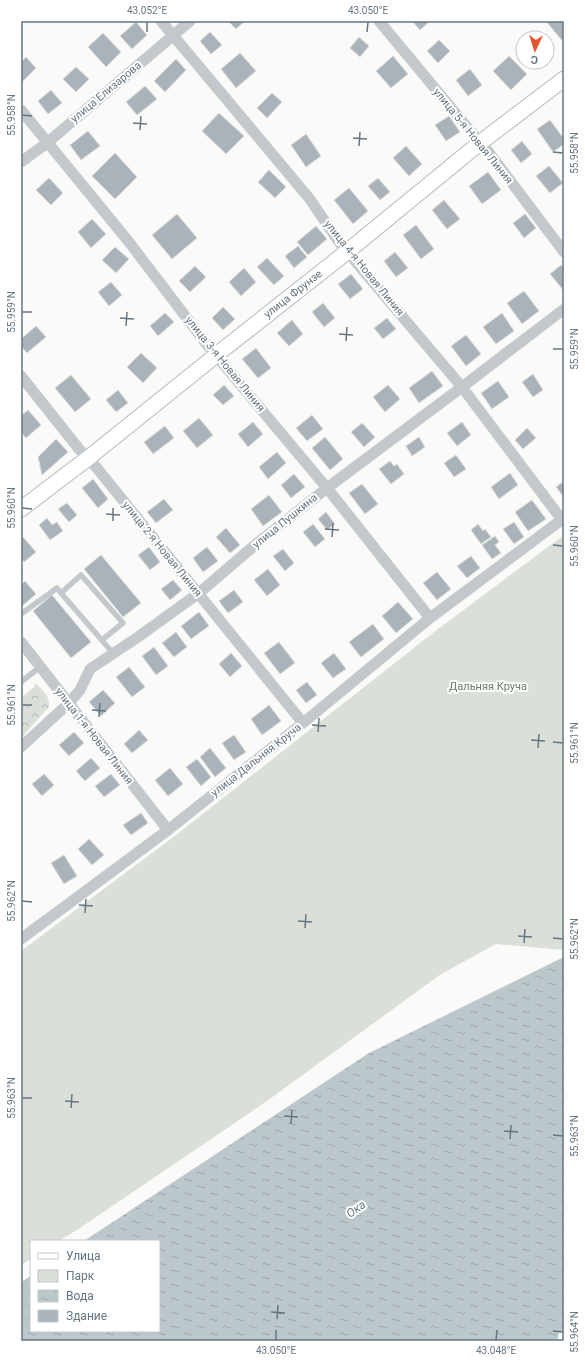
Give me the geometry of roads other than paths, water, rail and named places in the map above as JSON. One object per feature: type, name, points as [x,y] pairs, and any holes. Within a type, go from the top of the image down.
[{"type":"main road","name":"улица Фрунзе","points":[[21,509],[88,459],[216,355],[348,251],[481,142],[564,79]]},
{"type":"street","name":"улица 4-я Новая Линия","points":[[161,21],[309,198],[339,242],[462,387],[563,519]]},
{"type":"street","name":"улица Елизарова","points":[[21,162],[47,143],[190,21]]},
{"type":"street","name":"улица 5-я Новая Линия","points":[[379,21],[481,142],[564,252]]},
{"type":"street","name":"улица 3-я Новая Линия","points":[[21,110],[129,242],[216,355],[328,488],[430,618]]},
{"type":"street","name":"улица Пушкина","points":[[21,747],[80,690],[90,668],[199,593],[255,545],[328,488],[564,309]]},
{"type":"street","name":"улица 2-я Новая Линия","points":[[21,376],[303,722]]},
{"type":"street","name":"улица Дальняя Круча","points":[[21,939],[168,830],[430,618],[563,519]]},
{"type":"street","name":"улица 1-я Новая Линия","points":[[21,642],[168,830]]},
{"type":"lane","points":[[61,593],[81,575],[118,617],[123,623],[102,640]]},
{"type":"lane","points":[[21,614],[57,588],[113,653]]},
{"type":"lane","points":[[21,682],[40,667]]},
{"type":"water","name":"Ока","points":[[564,957],[564,1332],[559,1332],[557,1341],[21,1341],[21,1282],[30,1277],[30,1332],[160,1332],[160,1240],[86,1240],[369,1053]]},
{"type":"park label","name":"Дальняя Круча","points":[[488,686]]}]
